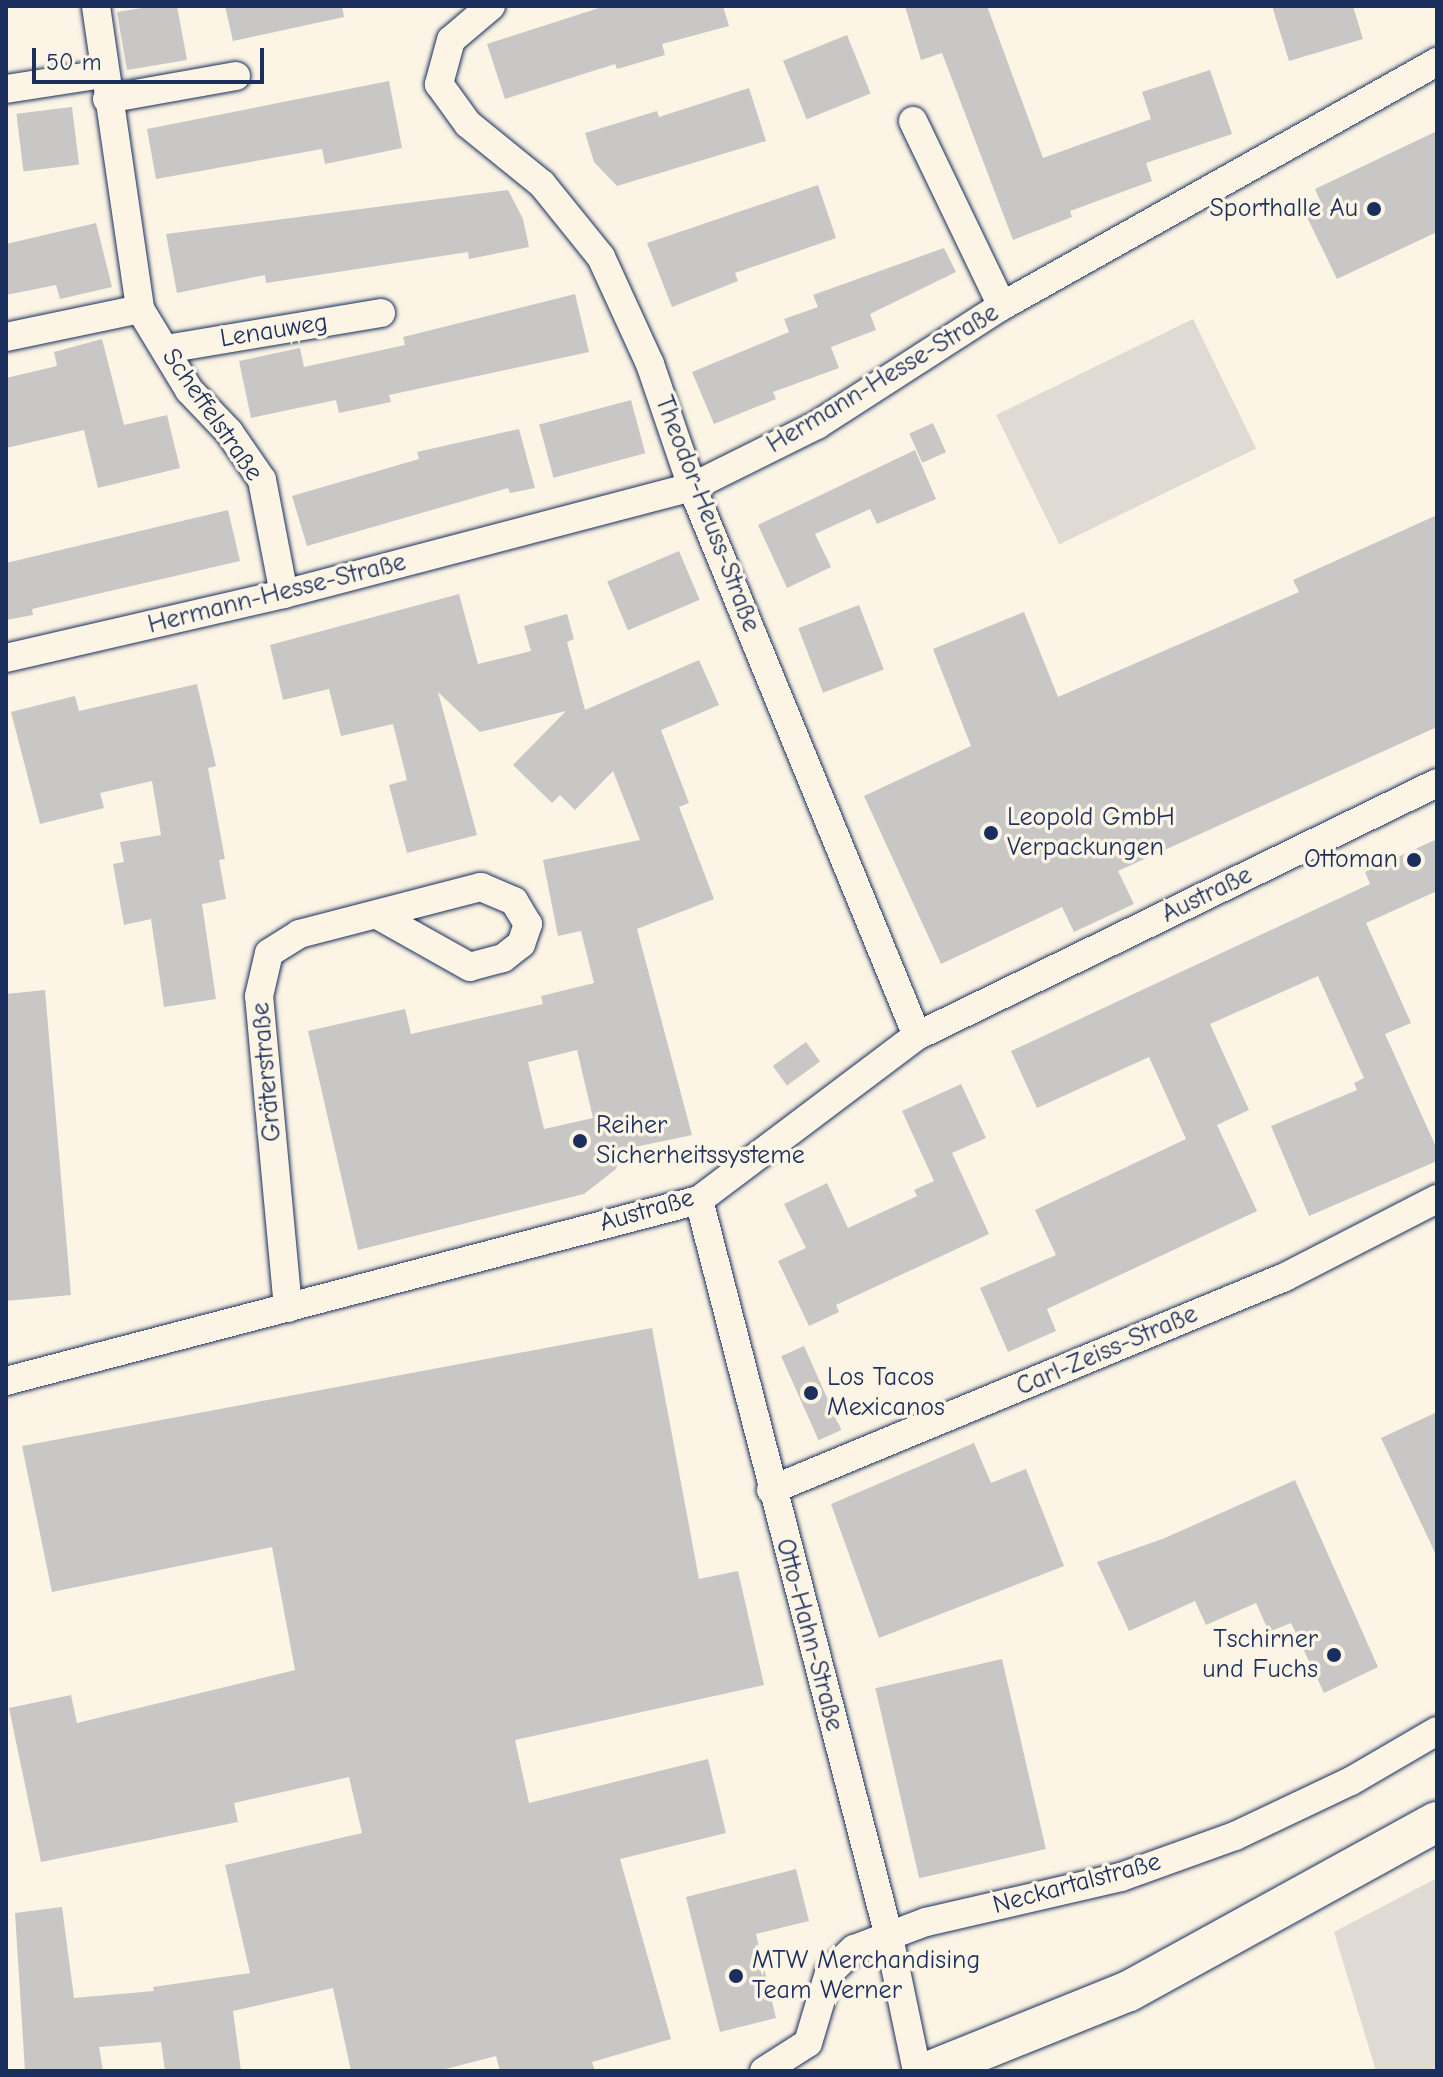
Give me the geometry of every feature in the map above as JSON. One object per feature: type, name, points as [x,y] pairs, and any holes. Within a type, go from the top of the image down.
[{"type":"main road","points":[[930,2071],[1129,1991],[1295,1904],[1437,1822]]},
{"type":"street","name":"Scheffelstraße","points":[[96,6],[105,87],[140,309],[189,390],[229,432],[262,480],[284,594]]},
{"type":"street","name":"Theodor-Heuss-Straße","points":[[491,6],[451,40],[439,84],[468,124],[542,184],[601,257],[650,364],[692,487],[917,1036]]},
{"type":"street","name":"Hermann-Hesse-Straße","points":[[6,658],[284,594],[692,487],[817,425],[1002,306],[1437,62]]},
{"type":"street","points":[[6,89],[105,87],[236,76]]},
{"type":"street","points":[[913,121],[1002,306]]},
{"type":"street","points":[[6,337],[140,309]]},
{"type":"street","name":"Lenauweg","points":[[166,349],[381,313]]},
{"type":"street","name":"Austraße","points":[[6,1381],[699,1200],[917,1036],[1437,783]]},
{"type":"street","name":"Gräterstraße","points":[[288,1308],[259,996],[269,953],[299,934],[379,916]]},
{"type":"street","name":"Carl-Zeiss-Straße","points":[[771,1490],[1285,1277],[1437,1199]]},
{"type":"street","name":"Otto-Hahn-Straße","points":[[699,1200],[771,1490],[889,1937],[917,2071]]},
{"type":"street","name":"Neckartalstraße","points":[[764,2071],[808,2043],[823,1986],[839,1959],[926,1922],[1121,1877],[1235,1836],[1351,1781],[1437,1731]]},
{"type":"shaded area","points":[[1193,319],[1256,448],[1059,544],[996,415]]},
{"type":"shaded area","points":[[1437,1878],[1437,2071],[1376,2071],[1334,1932]]},
{"type":"building","points":[[177,6],[187,60],[127,70],[117,12]]},
{"type":"building","points":[[225,6],[342,6],[344,17],[233,41]]},
{"type":"building","points":[[605,6],[723,6],[729,26],[662,44],[665,55],[617,69],[615,64],[505,99],[487,44]]},
{"type":"building","points":[[905,6],[987,6],[1043,158],[1151,119],[1142,92],[1210,70],[1232,134],[1146,163],[1152,181],[1070,211],[1072,217],[1013,240],[942,53],[921,60]]},
{"type":"building","points":[[1272,6],[1353,6],[1363,39],[1289,61]]},
{"type":"building","points":[[847,35],[871,93],[807,119],[783,61]]},
{"type":"building","points":[[389,81],[402,148],[325,164],[322,149],[156,179],[147,129]]},
{"type":"building","points":[[749,88],[766,141],[617,186],[594,162],[585,133],[657,111],[659,117]]},
{"type":"building","points":[[72,107],[79,165],[23,171],[16,114]]},
{"type":"building","name":"Sporthalle Au","points":[[1437,131],[1437,232],[1337,279],[1305,213],[1322,205],[1315,189]]},
{"type":"building","points":[[818,185],[836,238],[735,273],[738,281],[672,307],[647,243]]},
{"type":"building","points":[[508,190],[523,219],[529,247],[469,259],[468,252],[266,283],[265,275],[177,293],[166,234]]},
{"type":"building","points":[[96,223],[112,287],[60,299],[56,285],[6,295],[6,244]]},
{"type":"building","points":[[944,248],[956,272],[870,314],[876,330],[831,347],[839,368],[773,392],[776,399],[714,424],[692,372],[789,332],[784,319],[818,307],[813,295]]},
{"type":"building","points":[[575,294],[589,352],[389,395],[391,402],[339,413],[336,400],[251,418],[239,361],[300,348],[304,367],[405,345],[403,337]]},
{"type":"building","points":[[102,339],[124,425],[167,415],[180,468],[98,488],[84,430],[6,448],[6,378],[57,366],[54,352]]},
{"type":"building","points":[[631,400],[645,453],[553,478],[539,425]]},
{"type":"building","points":[[933,423],[946,452],[922,463],[909,434]]},
{"type":"building","points":[[519,429],[535,488],[510,493],[508,488],[307,546],[292,496],[419,459],[417,452]]},
{"type":"building","points":[[915,450],[936,499],[877,524],[870,509],[815,534],[831,567],[787,588],[758,525]]},
{"type":"building","points":[[228,510],[240,561],[32,609],[33,615],[6,620],[6,563]]},
{"type":"building","points":[[1437,515],[1437,727],[1118,871],[1134,904],[1074,932],[1062,907],[941,964],[864,796],[971,746],[933,649],[1024,612],[1058,697],[1299,592],[1293,580]]},
{"type":"building","points":[[679,551],[700,600],[628,630],[607,581]]},
{"type":"building","points":[[459,594],[478,664],[531,651],[524,626],[567,614],[574,639],[567,642],[585,710],[699,660],[719,705],[661,730],[689,803],[679,807],[714,899],[637,929],[692,1135],[621,1150],[616,1169],[584,1194],[358,1250],[308,1031],[405,1009],[411,1034],[543,1004],[541,996],[594,983],[581,931],[558,936],[543,860],[640,840],[613,771],[575,810],[560,795],[552,803],[513,765],[566,711],[480,732],[438,692],[477,835],[407,853],[389,785],[407,780],[393,724],[341,736],[329,689],[283,700],[270,645]],"holes":[[[577,1050],[593,1118],[544,1129],[528,1062]]]},
{"type":"building","points":[[859,605],[884,669],[823,693],[798,628]]},
{"type":"building","points":[[197,684],[216,766],[208,768],[225,859],[219,860],[226,899],[202,904],[216,999],[164,1007],[151,919],[124,925],[113,864],[124,862],[120,842],[161,835],[152,781],[100,793],[104,808],[40,824],[11,712],[75,696],[79,711]]},
{"type":"building","points":[[1437,839],[1437,891],[1366,923],[1411,1023],[1385,1034],[1437,1149],[1437,1161],[1309,1216],[1271,1126],[1357,1090],[1354,1083],[1364,1078],[1318,976],[1210,1024],[1249,1110],[1217,1125],[1257,1211],[1047,1309],[1056,1331],[1008,1352],[980,1288],[1056,1255],[1035,1210],[1186,1139],[1149,1057],[1037,1108],[1011,1051],[1370,884],[1365,872]]},
{"type":"building","points":[[45,990],[71,1295],[6,1301],[6,994]]},
{"type":"building","points":[[806,1042],[820,1061],[787,1086],[773,1066]]},
{"type":"building","points":[[961,1084],[986,1138],[952,1153],[989,1234],[836,1305],[839,1312],[809,1326],[778,1261],[806,1248],[784,1204],[827,1183],[848,1228],[917,1196],[914,1190],[934,1181],[902,1111]]},
{"type":"building","points":[[652,1328],[699,1579],[738,1571],[764,1685],[515,1740],[529,1803],[708,1759],[726,1833],[620,1859],[671,2039],[592,2062],[595,2071],[500,2071],[496,2056],[438,2071],[351,2071],[333,1988],[233,2011],[241,2071],[165,2071],[161,2042],[99,2047],[103,2071],[25,2071],[15,1913],[62,1907],[74,1998],[154,1991],[153,1987],[250,1973],[225,1865],[362,1833],[349,1777],[234,1803],[238,1822],[41,1862],[9,1708],[71,1695],[77,1723],[295,1670],[272,1547],[52,1592],[22,1446]]},
{"type":"building","name":"Los Tacos Mexicanos","points":[[804,1346],[841,1430],[819,1440],[781,1356]]},
{"type":"building","points":[[1437,1412],[1437,1557],[1381,1438]]},
{"type":"building","points":[[974,1443],[991,1483],[1026,1469],[1064,1566],[879,1638],[831,1504]]},
{"type":"building","points":[[1295,1480],[1378,1667],[1324,1693],[1291,1623],[1269,1632],[1256,1603],[1206,1625],[1195,1601],[1129,1631],[1097,1562],[1165,1538]]},
{"type":"building","points":[[1002,1659],[1046,1849],[919,1878],[875,1688]]},
{"type":"building","name":"MTW Merchandising Team Werner","points":[[796,1869],[809,1921],[756,1934],[776,2018],[720,2032],[686,1897]]},
{"type":"place","name":"Sporthalle Au","points":[[1374,209]]},
{"type":"place","name":"Leopold GmbH Verpackungen","points":[[991,833]]},
{"type":"place","name":"Ottoman","points":[[1414,860]]},
{"type":"place","name":"Reiher Sicherheitssysteme","points":[[580,1141]]},
{"type":"place","name":"Los Tacos Mexicanos","points":[[811,1393]]},
{"type":"place","name":"Tschirner und Fuchs","points":[[1334,1655]]},
{"type":"place","name":"MTW Merchandising Team Werner","points":[[736,1976]]}]
